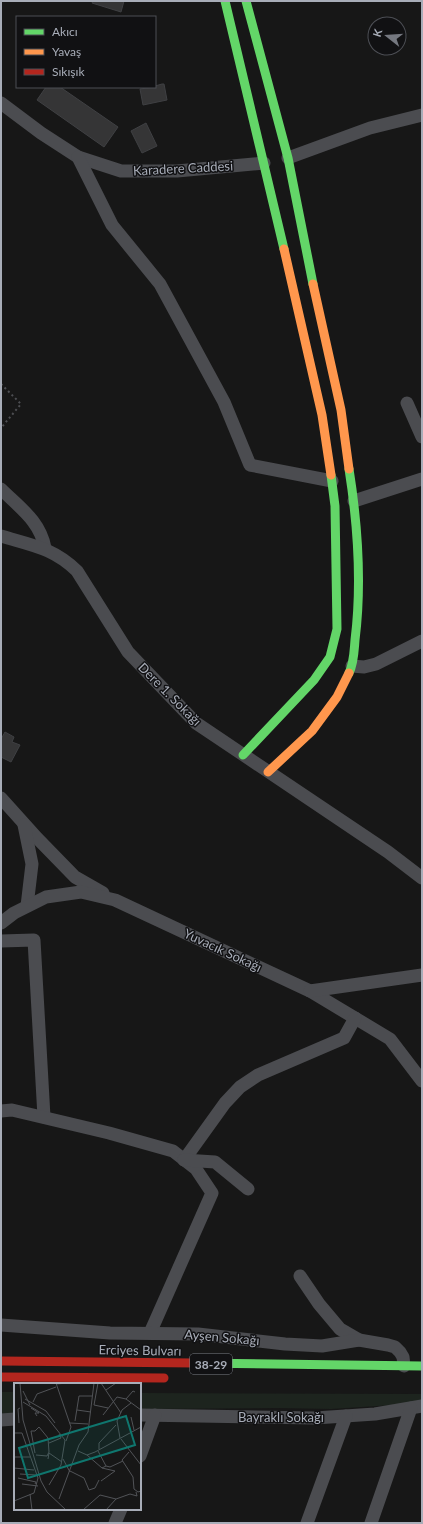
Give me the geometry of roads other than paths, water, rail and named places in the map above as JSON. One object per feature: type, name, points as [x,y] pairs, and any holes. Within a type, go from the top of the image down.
[{"type":"main road","points":[[225,1],[322,415],[335,506],[337,629],[330,657],[314,680],[243,755]]},
{"type":"main road","points":[[246,1],[288,158],[311,277],[341,410],[354,501],[358,546],[357,624],[352,666],[337,697],[312,731],[268,772]]},
{"type":"main road","name":"Erciyes Bulvarı","points":[[1,1361],[422,1366]]},
{"type":"main road","points":[[1,1377],[170,1378]]},
{"type":"street","name":"Karadere Caddesi","points":[[1,103],[41,133],[78,157],[122,171],[177,171],[264,163]]},
{"type":"street","points":[[288,158],[370,128],[422,115]]},
{"type":"street","points":[[78,157],[112,226],[160,284],[224,402],[250,465],[332,482]]},
{"type":"street","points":[[407,403],[422,437]]},
{"type":"street","points":[[354,501],[422,479]]},
{"type":"street","points":[[1,489],[33,520],[40,530],[45,548]]},
{"type":"street","name":"Dere 1. Sokağı","points":[[1,536],[45,548],[58,554],[77,571],[128,652],[196,723],[388,852],[422,878]]},
{"type":"street","points":[[352,666],[364,667],[376,664],[422,641]]},
{"type":"street","points":[[1,798],[23,823],[76,877],[115,900]]},
{"type":"street","points":[[23,823],[32,864],[28,906]]},
{"type":"street","name":"Yuvacık Sokağı","points":[[1,923],[14,913],[46,897],[81,892],[115,900],[310,991],[390,1039],[422,1081]]},
{"type":"street","points":[[1,941],[34,940],[44,1117]]},
{"type":"street","points":[[310,991],[422,975]]},
{"type":"street","points":[[184,1160],[225,1103],[240,1087],[258,1075],[344,1038],[355,1018]]},
{"type":"street","points":[[1,1111],[12,1110],[44,1117],[173,1151],[196,1169],[212,1193],[150,1333]]},
{"type":"street","points":[[184,1160],[215,1162],[248,1189]]},
{"type":"street","points":[[300,1276],[319,1304],[340,1329],[359,1340]]},
{"type":"street","name":"Ayşen Sokağı","points":[[1,1325],[110,1333],[198,1334],[285,1344],[322,1346],[359,1340],[395,1347],[403,1357],[404,1366]]},
{"type":"street","points":[[371,1523],[416,1407]]},
{"type":"street","name":"Bayraklı Sokağı","points":[[141,1415],[315,1418],[375,1414],[416,1407]]},
{"type":"street","points":[[141,1453],[155,1415]]},
{"type":"street","points":[[307,1523],[346,1416]]},
{"type":"street","points":[[1,1420],[14,1419]]},
{"type":"street","points":[[115,1523],[121,1510]]}]
